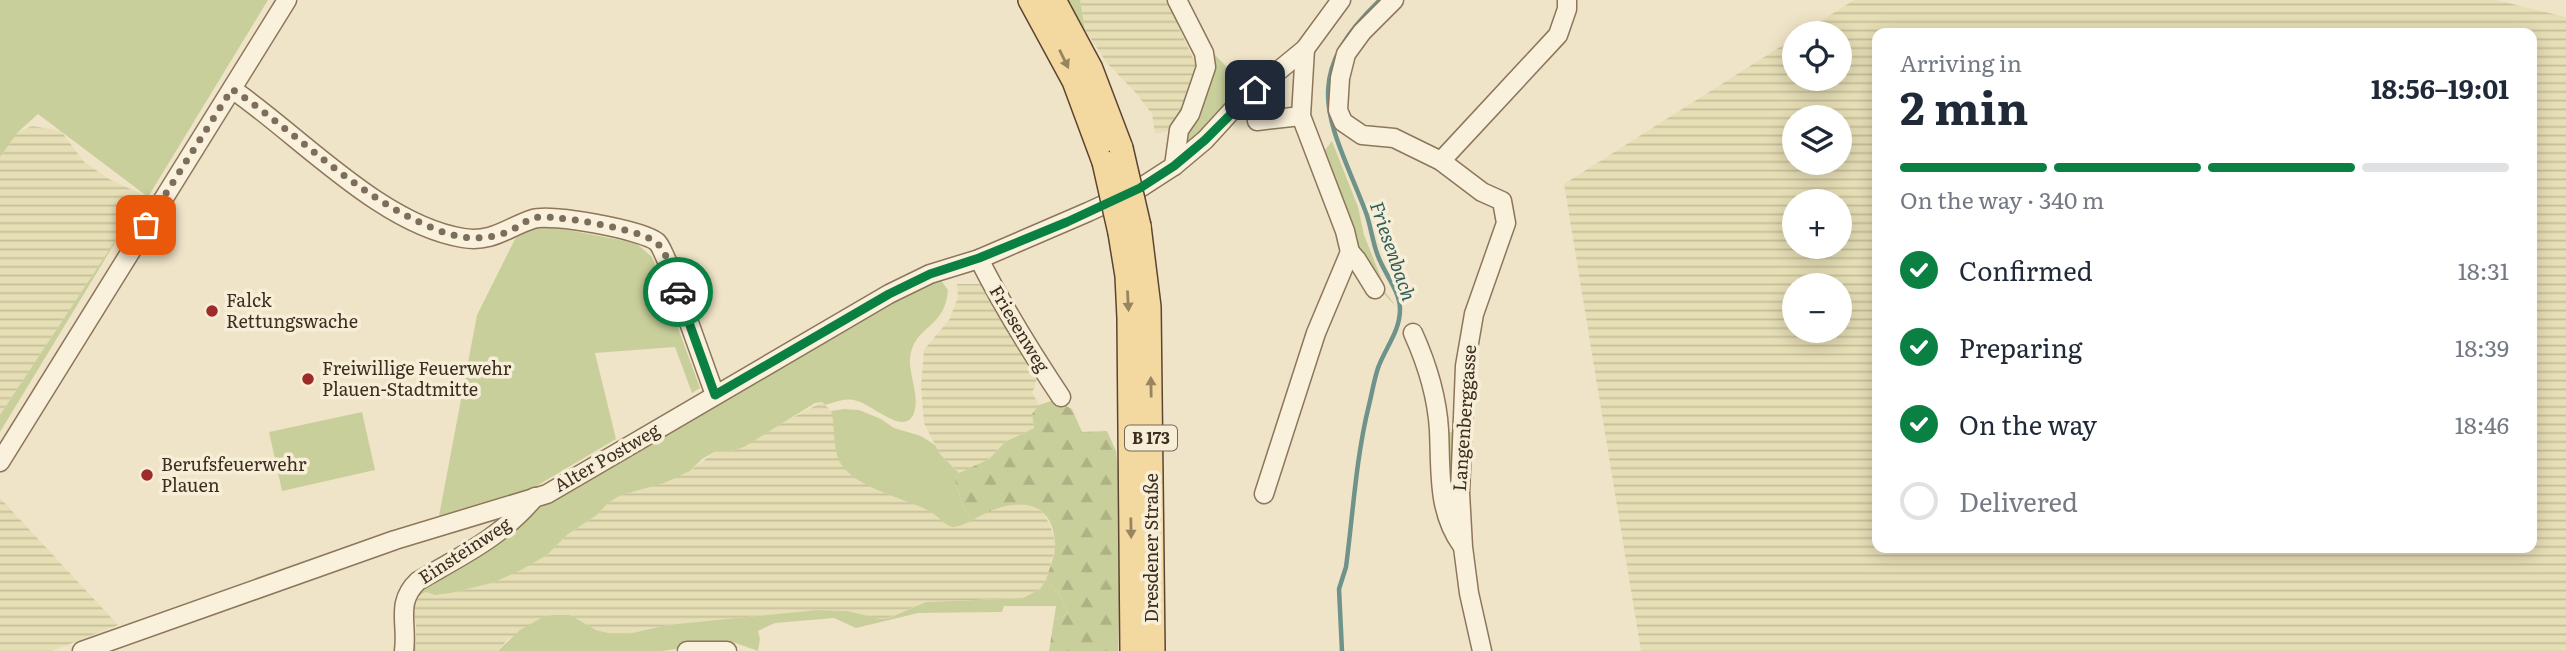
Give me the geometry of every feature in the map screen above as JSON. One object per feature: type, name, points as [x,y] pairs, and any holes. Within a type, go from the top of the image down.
[{"type":"main road","name":"B 173","points":[[1030,0],[1074,81],[1091,122],[1112,155]]},
{"type":"main road","name":"B 173","points":[[1054,0],[1091,69],[1130,229],[1127,276],[1132,651]]},
{"type":"main road","name":"Dresdener Straße","points":[[1130,229],[1149,307],[1153,651]]},
{"type":"street","points":[[0,462],[287,0]]},
{"type":"street","points":[[1174,166],[1179,130],[1190,114],[1206,67],[1204,54],[1177,0]]},
{"type":"street","points":[[1174,166],[1205,140],[1238,104],[1305,49],[1342,0]]},
{"type":"street","name":"Langenberggasse","points":[[1394,0],[1362,32],[1346,54],[1340,78],[1338,110],[1343,122],[1362,135],[1394,138],[1441,161],[1482,192],[1502,201],[1506,216],[1474,314],[1465,366],[1460,493],[1463,547],[1469,593],[1482,651]]},
{"type":"street","points":[[1441,161],[1558,35],[1567,9],[1567,0]]},
{"type":"street","points":[[1305,49],[1301,116],[1345,231],[1350,253],[1375,289]]},
{"type":"street","points":[[232,89],[383,205],[445,233],[464,238],[489,237],[509,231],[534,218],[551,217],[620,229],[642,235],[657,243],[667,261],[715,395]]},
{"type":"street","points":[[1257,121],[1301,116]]},
{"type":"street","name":"Alter Postweg","points":[[82,651],[395,540],[547,494],[889,294],[930,274],[979,258],[1105,205],[1140,188],[1174,166]]},
{"type":"street","points":[[1264,494],[1316,333],[1350,253]]},
{"type":"street","name":"Friesenweg","points":[[979,258],[1022,339],[1061,397]]},
{"type":"street","name":"Langenberggasse","points":[[1413,332],[1434,388],[1444,508],[1451,531],[1463,547]]},
{"type":"street","name":"Einsteinweg","points":[[404,651],[403,612],[407,591],[418,581],[500,533],[535,497]]},
{"type":"street","points":[[687,651],[727,651]]},
{"type":"shaded area","points":[[1080,0],[1186,0],[1195,18],[1178,26],[1199,71],[1194,87],[1186,93],[1190,99],[1172,130],[1155,134],[1152,114],[1107,63],[1085,30]]},
{"type":"shaded area","points":[[1854,0],[2496,0],[2566,17],[2566,651],[1641,651],[1564,184],[1782,46],[1782,91],[1852,91],[1852,21],[1821,21]]},
{"type":"shaded area","points":[[32,126],[61,131],[84,162],[109,179],[148,197],[127,223],[0,415],[0,157],[18,132]]},
{"type":"shaded area","points":[[957,284],[981,284],[1037,375],[1032,392],[1039,405],[1032,414],[1034,428],[1005,442],[989,459],[959,473],[940,454],[924,423],[921,387],[924,350],[949,320],[958,298]]},
{"type":"shaded area","points":[[822,402],[831,411],[835,422],[837,453],[955,527],[1002,505],[1018,503],[1033,506],[1043,513],[1056,545],[1046,580],[1040,589],[1023,598],[926,602],[880,619],[817,610],[667,625],[628,634],[596,630],[570,615],[554,615],[507,640],[498,651],[416,651],[416,625],[412,605],[415,597],[426,592],[435,595],[451,593],[492,583],[547,555],[568,534],[621,495],[690,471],[716,451],[729,452],[744,447],[762,434]]},
{"type":"shaded area","points":[[0,498],[118,625],[52,651],[0,651]]},
{"type":"green space","points":[[0,0],[268,0],[148,197],[38,114],[18,132],[0,157]]},
{"type":"green space","points":[[1066,0],[1080,0],[1085,30]]},
{"type":"green space","points":[[1215,55],[1245,85],[1275,60],[1186,142],[1188,122],[1209,60]]},
{"type":"green space","points":[[1332,141],[1358,207],[1364,235],[1384,285],[1382,288],[1396,306],[1370,274],[1350,234],[1320,152]]},
{"type":"green space","points":[[127,223],[0,432],[0,415]]},
{"type":"green space","points":[[547,226],[636,243],[652,257],[700,388],[692,393],[675,347],[595,353],[616,439],[533,488],[439,516],[477,315],[515,239],[529,229]]},
{"type":"green space","points":[[940,279],[948,290],[946,302],[937,318],[916,341],[910,356],[916,402],[911,418],[906,422],[889,418],[853,400],[841,400],[825,405],[822,402],[815,403],[744,447],[729,452],[716,451],[702,459],[690,471],[664,483],[621,495],[568,534],[547,555],[521,570],[492,583],[451,593],[435,595],[426,592],[416,597],[413,607],[416,651],[409,651],[411,597],[540,500],[862,313]]},
{"type":"green space","points":[[1054,400],[1072,409],[1082,432],[1107,431],[1116,451],[1121,501],[1118,651],[1049,651],[1054,619],[1068,613],[1059,594],[1046,580],[1055,547],[1052,527],[1045,515],[1036,508],[1025,505],[999,508],[973,520],[963,507],[955,480],[959,473],[989,459],[1005,442],[1034,428],[1032,414],[1039,405]]},
{"type":"green space","points":[[859,410],[894,428],[921,436],[935,445],[959,473],[955,480],[963,507],[973,520],[950,526],[931,512],[870,486],[848,473],[836,452],[831,411]]},
{"type":"green space","points":[[362,412],[375,470],[282,491],[269,432]]},
{"type":"green space","points":[[1442,432],[1455,432],[1457,534]]},
{"type":"green space","points":[[1046,580],[1059,594],[1068,613],[1061,618],[1054,619],[1056,606],[1004,606],[1002,612],[918,613],[856,628],[834,618],[775,623],[758,631],[758,651],[733,642],[731,648],[689,647],[662,651],[498,651],[520,630],[543,617],[554,615],[570,615],[596,630],[612,634],[628,634],[667,625],[817,610],[847,611],[880,619],[889,618],[926,602],[1023,598],[1040,589]]},
{"type":"waterway","name":"Friesenbach","points":[[1342,651],[1339,589],[1346,567],[1361,445],[1377,373],[1395,333],[1400,309],[1395,289],[1378,256],[1367,216],[1332,125],[1328,101],[1330,77],[1338,53],[1354,28],[1380,0]]},
{"type":"way so far","points":[[146,225],[232,89],[258,106],[383,205],[418,222],[464,238],[489,237],[509,231],[534,218],[551,217],[620,229],[642,235],[657,243],[667,261],[678,292]]},
{"type":"place","name":"Falck Rettungswache","points":[[212,311]]},
{"type":"place","name":"Freiwillige Feuerwehr Plauen-Stadtmitte","points":[[308,379]]},
{"type":"place","name":"Berufsfeuerwehr Plauen","points":[[147,475]]},
{"type":"route","points":[[678,292],[715,395],[889,294],[930,274],[979,258],[1067,222],[1140,188],[1174,166],[1205,140],[1238,104],[1255,90]]}]
